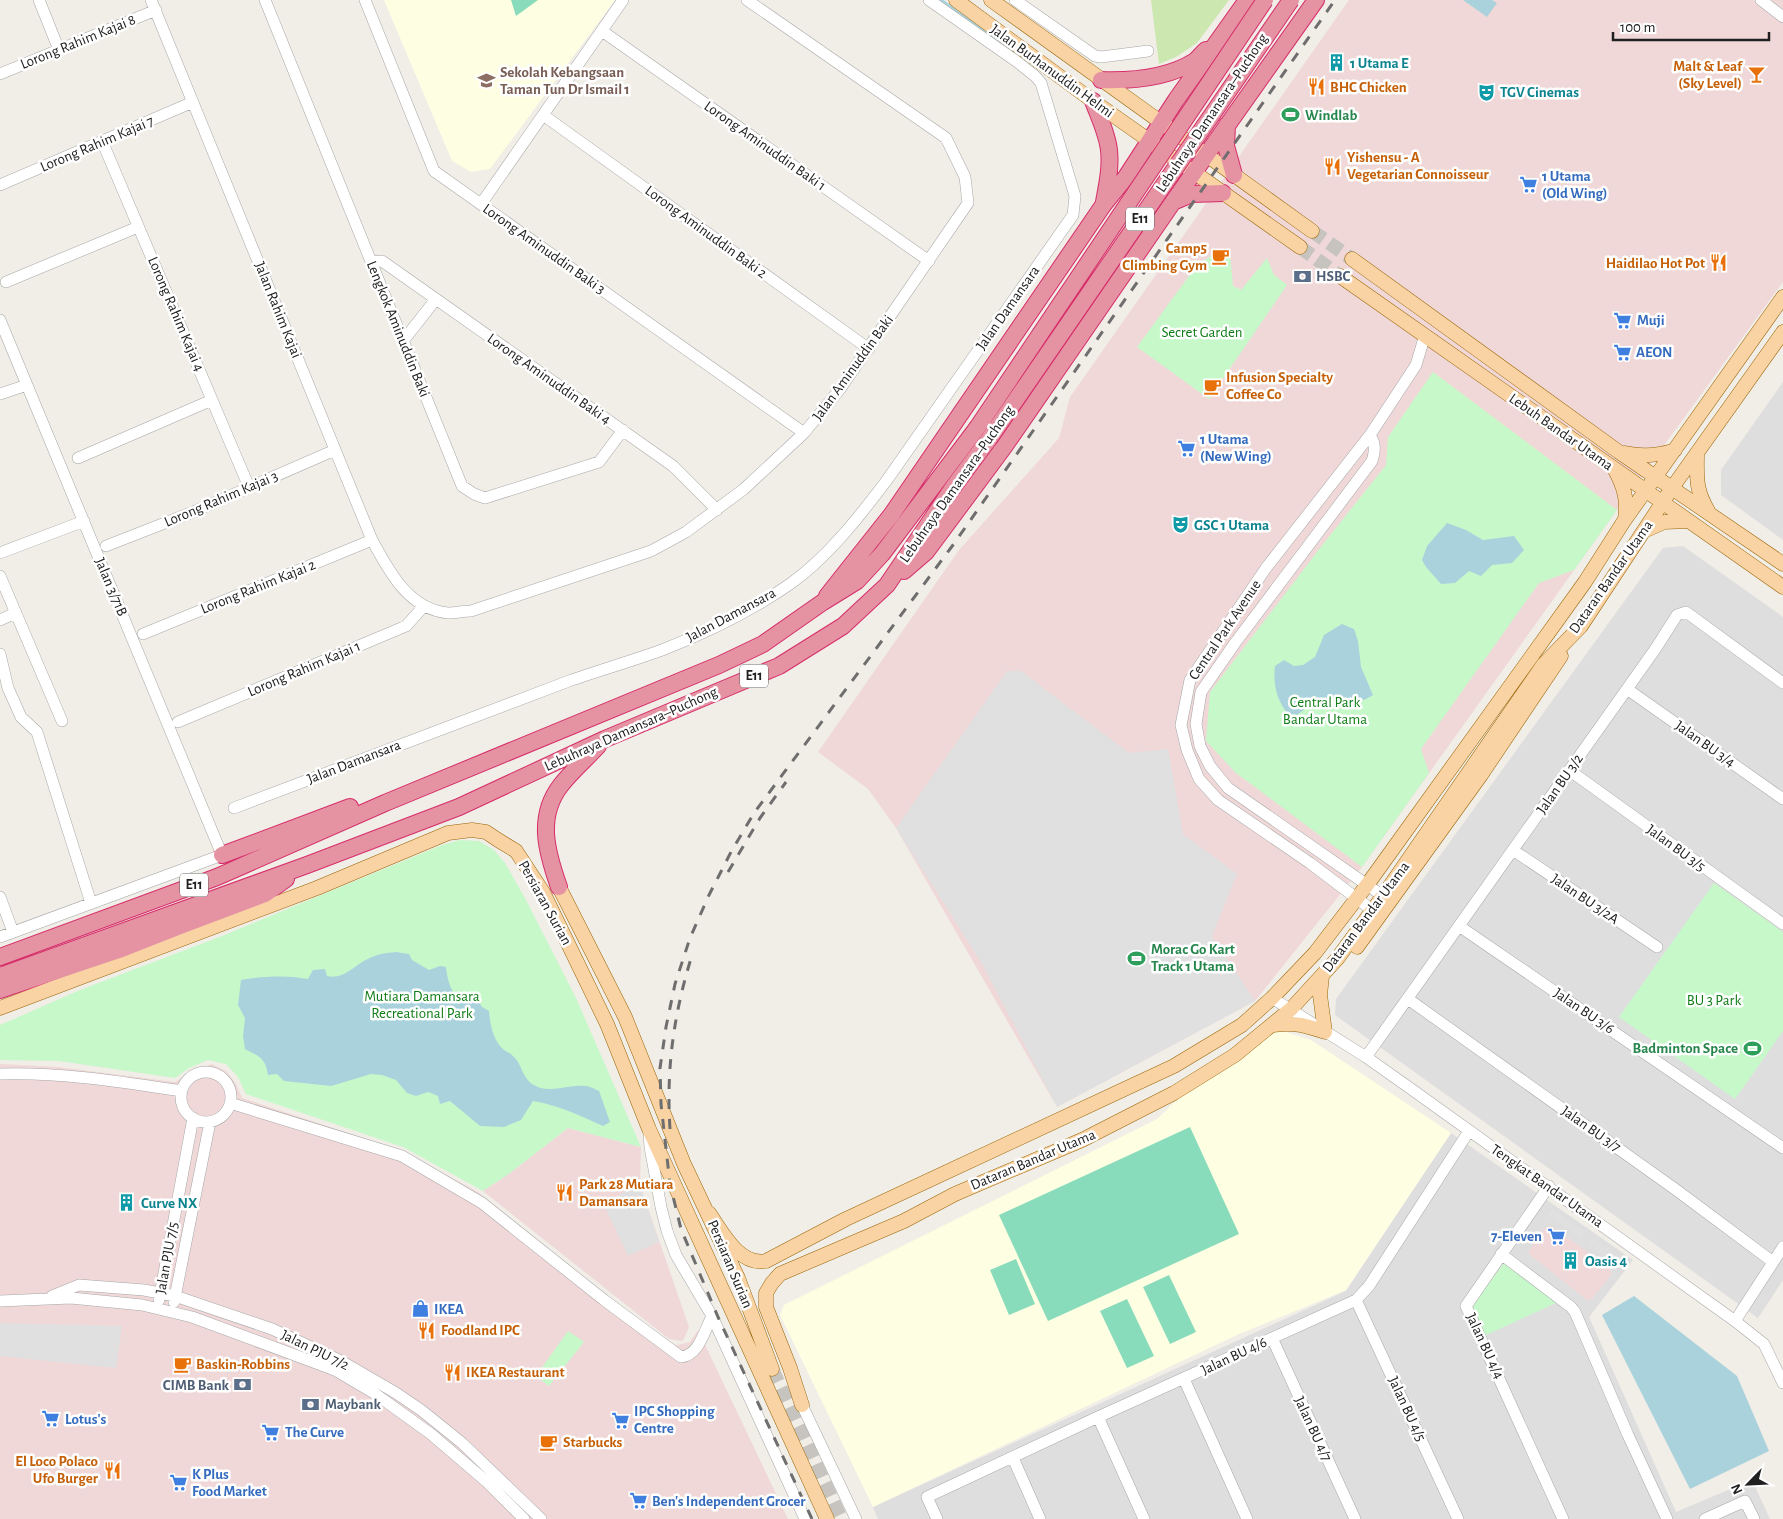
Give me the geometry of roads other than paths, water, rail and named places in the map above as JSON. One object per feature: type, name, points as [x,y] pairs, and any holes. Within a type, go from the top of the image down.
[{"type":"highway","points":[[823,602],[892,514],[1104,204],[1126,176],[1176,100],[1247,0]]},
{"type":"highway","name":"Lebuhraya Damansara–Puchong","points":[[0,957],[216,877],[385,803],[719,665],[763,644],[857,581],[882,554],[977,428],[1265,0]]},
{"type":"highway","name":"Lebuhraya Damansara–Puchong","points":[[3,984],[459,807],[605,739],[779,666],[842,626],[887,586],[954,486],[989,439],[1291,0]]},
{"type":"highway","points":[[887,586],[926,552],[1004,447],[1194,172],[1316,0]]},
{"type":"highway","points":[[1101,80],[1124,81],[1147,78],[1170,71],[1195,60],[1222,34]]},
{"type":"highway","points":[[1182,94],[1183,110],[1193,118],[1212,126],[1220,124],[1266,64],[1274,60]]},
{"type":"highway","points":[[1093,101],[1104,128],[1109,150],[1109,172],[1104,204]]},
{"type":"highway","points":[[1227,125],[1226,146],[1234,175]]},
{"type":"highway","points":[[1126,176],[1136,169],[1143,169],[1155,174],[1162,181],[1171,205]]},
{"type":"highway","points":[[1171,205],[1192,194],[1223,193]]},
{"type":"highway","points":[[559,887],[547,847],[545,830],[548,808],[560,786],[605,739]]},
{"type":"highway","points":[[222,855],[351,807],[385,803]]},
{"type":"highway","points":[[3,984],[123,960]]},
{"type":"main road","name":"Jalan Burhanuddin Helmi","points":[[956,0],[1150,141]]},
{"type":"main road","name":"Jalan Burhanuddin Helmi","points":[[991,0],[1162,123]]},
{"type":"main road","points":[[1162,123],[1312,230]]},
{"type":"main road","points":[[1150,141],[1300,247]]},
{"type":"main road","name":"Lebuh Bandar Utama","points":[[1352,259],[1619,452]]},
{"type":"main road","name":"Lebuh Bandar Utama","points":[[1340,276],[1783,587]]},
{"type":"main road","name":"Dataran Bandar Utama","points":[[709,1213],[727,1240],[745,1256],[759,1262],[774,1257],[846,1219],[1174,1066],[1242,1025],[1276,994],[1315,953],[1357,899],[1580,589],[1624,522],[1783,297]]},
{"type":"main road","name":"Dataran Bandar Utama","points":[[802,1405],[766,1307],[766,1293],[780,1274],[904,1221],[955,1194],[1082,1140],[1174,1093],[1235,1055],[1291,1009],[1337,959],[1383,896],[1543,665],[1580,626],[1662,502],[1783,332]]},
{"type":"main road","points":[[1619,452],[1650,456],[1665,454],[1675,450]]},
{"type":"main road","points":[[1619,452],[1783,564]]},
{"type":"main road","points":[[1697,453],[1696,484],[1709,514]]},
{"type":"main road","points":[[1615,470],[1624,489],[1627,502],[1624,522]]},
{"type":"main road","points":[[1643,531],[1664,522],[1689,521]]},
{"type":"main road","points":[[1337,959],[1356,948],[1384,912],[1482,775],[1580,626]]},
{"type":"main road","name":"Persiaran Surian","points":[[0,1008],[317,888],[448,833],[472,830],[486,832],[516,851],[543,892],[607,1024],[649,1129],[827,1519]]},
{"type":"main road","name":"Persiaran Surian","points":[[559,887],[625,1018],[684,1164],[709,1213],[738,1278],[772,1370]]},
{"type":"main road","points":[[1273,1025],[1289,1023],[1306,1025],[1325,1032],[1320,995],[1322,976]]},
{"type":"main road","points":[[738,1278],[802,1405]]},
{"type":"street","points":[[39,0],[59,50]]},
{"type":"street","name":"Lengkok Aminuddin Baki","points":[[265,0],[462,486],[474,494],[485,498],[599,462],[623,430]]},
{"type":"street","name":"Lorong Aminuddin Baki 3","points":[[365,0],[434,171],[804,433]]},
{"type":"street","points":[[481,204],[624,0]]},
{"type":"street","name":"Jalan Aminuddin Baki","points":[[424,606],[448,613],[472,611],[650,551],[686,532],[717,510],[744,489],[804,433],[840,389],[968,203],[966,177],[946,138],[747,0]]},
{"type":"street","name":"Jalan Burhanuddin Helmi","points":[[929,0],[1023,67],[1041,83],[1075,196],[1073,215]]},
{"type":"street","points":[[1015,0],[1095,56],[1101,57],[1148,51]]},
{"type":"street","points":[[1761,0],[1783,17]]},
{"type":"street","name":"Lorong Rahim Kajai 8","points":[[0,74],[59,50],[154,5]]},
{"type":"street","name":"Jalan Rahim Kajai","points":[[154,5],[372,540],[397,583],[424,606]]},
{"type":"street","name":"Lorong Aminuddin Baki 1","points":[[602,31],[929,261]]},
{"type":"street","name":"Lorong Rahim Kajai 7","points":[[0,185],[193,102]]},
{"type":"street","name":"Lorong Aminuddin Baki 2","points":[[543,115],[869,348]]},
{"type":"street","name":"Lorong Rahim Kajai 4","points":[[102,141],[249,488]]},
{"type":"street","name":"Jalan Damansara","points":[[234,808],[578,678],[662,649],[734,617],[790,584],[818,559],[858,518],[887,480],[1073,215]]},
{"type":"street","points":[[6,282],[138,227]]},
{"type":"street","name":"Lorong Aminuddin Baki 4","points":[[371,262],[382,262],[623,430],[673,466],[717,510]]},
{"type":"street","points":[[403,341],[436,299]]},
{"type":"street","name":"Jalan 3/71B","points":[[0,320],[222,855]]},
{"type":"street","name":"Central Park Avenue","points":[[1372,910],[1310,863],[1218,800],[1200,779],[1187,750],[1181,725],[1190,680],[1266,568],[1370,435],[1416,365],[1425,336]]},
{"type":"street","points":[[0,394],[27,385]]},
{"type":"street","points":[[78,458],[212,400]]},
{"type":"street","name":"Central Park Avenue","points":[[1370,435],[1376,450],[1372,461],[1234,643],[1201,692],[1196,724],[1200,746],[1210,766],[1228,788],[1383,896]]},
{"type":"street","name":"Lorong Rahim Kajai 3","points":[[106,546],[249,488],[335,450]]},
{"type":"street","points":[[0,553],[84,521]]},
{"type":"street","name":"Lorong Rahim Kajai 2","points":[[143,634],[372,540]]},
{"type":"street","points":[[0,576],[62,721]]},
{"type":"street","name":"Lorong Rahim Kajai 1","points":[[178,722],[406,626],[424,606]]},
{"type":"street","name":"Jalan BU 3/2","points":[[1366,1058],[1627,689],[1677,615],[1686,612],[1783,683]]},
{"type":"street","points":[[0,620],[15,613]]},
{"type":"street","points":[[0,654],[8,688],[21,717],[37,732],[91,903]]},
{"type":"street","name":"Jalan BU 3/4","points":[[1627,689],[1783,799]]},
{"type":"street","name":"Jalan BU 3/5","points":[[1569,770],[1783,924]]},
{"type":"street","name":"Jalan BU 3/2A","points":[[1513,850],[1657,947]]},
{"type":"street","points":[[0,937],[222,855]]},
{"type":"street","points":[[0,897],[13,932]]},
{"type":"street","name":"Jalan BU 3/6","points":[[1459,926],[1783,1148]]},
{"type":"street","name":"Tengkat Bandar Utama","points":[[1276,994],[1279,1004],[1291,1009],[1366,1058],[1549,1186],[1735,1321],[1764,1344],[1783,1383]]},
{"type":"street","name":"Jalan BU 3/7","points":[[1408,1000],[1676,1189],[1773,1262]]},
{"type":"street","points":[[0,1074],[20,1073],[100,1079],[182,1091]]},
{"type":"street","points":[[200,1073],[208,1073],[216,1075],[228,1086],[230,1103],[223,1116],[210,1122],[204,1122],[193,1118],[187,1113],[181,1098],[182,1091],[192,1077],[200,1073]]},
{"type":"street","points":[[230,1103],[402,1156],[482,1203],[604,1300],[681,1357],[688,1356],[698,1345],[712,1316]]},
{"type":"street","name":"Jalan PJU 7/5","points":[[158,1309],[193,1118]]},
{"type":"street","name":"Jalan PJU 7/5","points":[[172,1312],[210,1122]]},
{"type":"street","name":"Persiaran Surian","points":[[649,1129],[650,1146],[667,1231],[676,1255],[712,1316],[805,1519]]},
{"type":"street","name":"Jalan BU 4/6","points":[[937,1519],[927,1497],[1356,1300],[1369,1286],[1469,1131]]},
{"type":"street","name":"Jalan BU 4/4","points":[[1549,1186],[1466,1306],[1563,1519]]},
{"type":"street","points":[[1735,1321],[1783,1247]]},
{"type":"street","points":[[1501,1254],[1575,1312],[1628,1435],[1667,1519]]},
{"type":"street","name":"Jalan PJU 7/2","points":[[44,1300],[79,1285],[130,1288],[175,1296],[272,1329],[341,1361],[396,1393],[462,1443],[541,1519]]},
{"type":"street","name":"Jalan PJU 7/2","points":[[0,1301],[71,1298],[122,1302],[158,1309],[201,1320],[335,1370],[374,1393],[431,1434],[487,1482],[524,1519]]},
{"type":"street","name":"Jalan BU 4/5","points":[[1356,1300],[1458,1519]]},
{"type":"street","name":"Jalan BU 4/7","points":[[1272,1338],[1355,1519]]},
{"type":"street","points":[[1184,1379],[1247,1519]]},
{"type":"street","points":[[802,1405],[856,1519]]},
{"type":"street","points":[[1098,1417],[1144,1519]]},
{"type":"street","points":[[1012,1458],[1040,1519]]},
{"type":"street","points":[[1705,1519],[1746,1501],[1754,1519]]},
{"type":"water","points":[[1463,0],[1492,0],[1497,3],[1487,17]]},
{"type":"water","points":[[1447,523],[1466,530],[1483,540],[1514,536],[1524,550],[1512,563],[1492,565],[1481,576],[1469,571],[1455,583],[1441,584],[1422,560],[1427,546]]},
{"type":"water","points":[[1342,624],[1354,629],[1358,641],[1361,667],[1373,695],[1357,702],[1342,701],[1331,697],[1316,701],[1297,715],[1288,714],[1276,691],[1274,679],[1275,666],[1284,660],[1294,666],[1303,665],[1315,657],[1324,635]]},
{"type":"water","points":[[396,952],[409,954],[412,960],[429,970],[440,966],[446,967],[448,981],[458,997],[469,1000],[477,999],[482,1007],[489,1011],[491,1027],[497,1042],[516,1059],[532,1084],[545,1089],[585,1086],[599,1091],[610,1122],[603,1126],[560,1108],[533,1101],[521,1120],[504,1127],[480,1126],[450,1101],[440,1104],[438,1096],[428,1092],[416,1096],[407,1093],[396,1080],[382,1075],[371,1074],[331,1086],[284,1081],[277,1074],[268,1075],[261,1058],[245,1049],[243,1036],[245,1018],[238,1005],[241,980],[274,976],[308,979],[313,970],[325,969],[327,976],[339,976],[371,957]]},
{"type":"water","points":[[1634,1296],[1737,1376],[1769,1451],[1690,1489],[1602,1315]]},
{"type":"waterway","points":[[941,0],[1022,58]]},
{"type":"tunnel","points":[[1312,231],[1352,259]]},
{"type":"tunnel","points":[[1300,247],[1340,276]]},
{"type":"tunnel","points":[[772,1369],[841,1519]]},
{"type":"railway","points":[[812,1519],[718,1317],[681,1229],[670,1184],[661,1104],[660,1068],[675,984],[690,938],[731,852],[754,813],[953,545],[1335,0]]},
{"type":"railway","points":[[728,872],[760,818],[786,782]]},
{"type":"railway","points":[[670,1129],[669,1084],[673,1040],[676,1018],[693,952]]},
{"type":"place","name":"1 Utama E","points":[[1336,63]]},
{"type":"place","name":"Malt & Leaf (Sky Level)","points":[[1756,75]]},
{"type":"place","name":"Sekolah Kebangsaan Taman Tun Dr Ismail 1","points":[[486,81]]},
{"type":"place","name":"BHC Chicken","points":[[1316,87]]},
{"type":"place","name":"TGV Cinemas","points":[[1486,92]]},
{"type":"place","name":"Windlab","points":[[1291,115]]},
{"type":"place","name":"Yishensu - A Vegetarian Connoisseur","points":[[1333,166]]},
{"type":"place","name":"1 Utama (Old Wing)","points":[[1528,185]]},
{"type":"place","name":"Camp5 Climbing Gym","points":[[1221,257]]},
{"type":"place","name":"Haidilao Hot Pot","points":[[1719,263]]},
{"type":"place","name":"HSBC","points":[[1302,276]]},
{"type":"place","name":"Muji","points":[[1623,320]]},
{"type":"place","name":"AEON","points":[[1622,352]]},
{"type":"place","name":"Infusion Specialty Coffee Co","points":[[1212,386]]},
{"type":"place","name":"1 Utama (New Wing)","points":[[1186,448]]},
{"type":"place","name":"GSC 1 Utama","points":[[1180,525]]},
{"type":"place","name":"Morac Go Kart Track 1 Utama","points":[[1137,958]]},
{"type":"place","name":"Badminton Space","points":[[1752,1048]]},
{"type":"place","name":"Park 28 Mutiara Damansara","points":[[565,1193]]},
{"type":"place","name":"Curve NX","points":[[127,1203]]},
{"type":"place","name":"7-Eleven","points":[[1556,1236]]},
{"type":"place","name":"Oasis 4","points":[[1571,1261]]},
{"type":"place","name":"IKEA","points":[[420,1309]]},
{"type":"place","name":"Foodland IPC","points":[[427,1330]]},
{"type":"place","name":"Baskin-Robbins","points":[[182,1364]]},
{"type":"place","name":"IKEA Restaurant","points":[[452,1372]]},
{"type":"place","name":"CIMB Bank","points":[[243,1385]]},
{"type":"place","name":"Maybank","points":[[311,1404]]},
{"type":"place","name":"Lotus's","points":[[51,1419]]},
{"type":"place","name":"IPC Shopping Centre","points":[[620,1420]]},
{"type":"place","name":"The Curve","points":[[271,1432]]},
{"type":"place","name":"Starbucks","points":[[549,1442]]},
{"type":"place","name":"El Loco Polaco Ufo Burger","points":[[112,1470]]},
{"type":"place","name":"K Plus Food Market","points":[[178,1483]]},
{"type":"place","name":"Ben's Independent Grocer","points":[[638,1501]]},
{"type":"park label","name":"Secret Garden","points":[[1202,332]]},
{"type":"park label","name":"Central Park Bandar Utama","points":[[1325,710]]},
{"type":"park label","name":"BU 3 Park","points":[[1714,1000]]},
{"type":"park label","name":"Mutiara Damansara Recreational Park","points":[[422,1004]]}]
